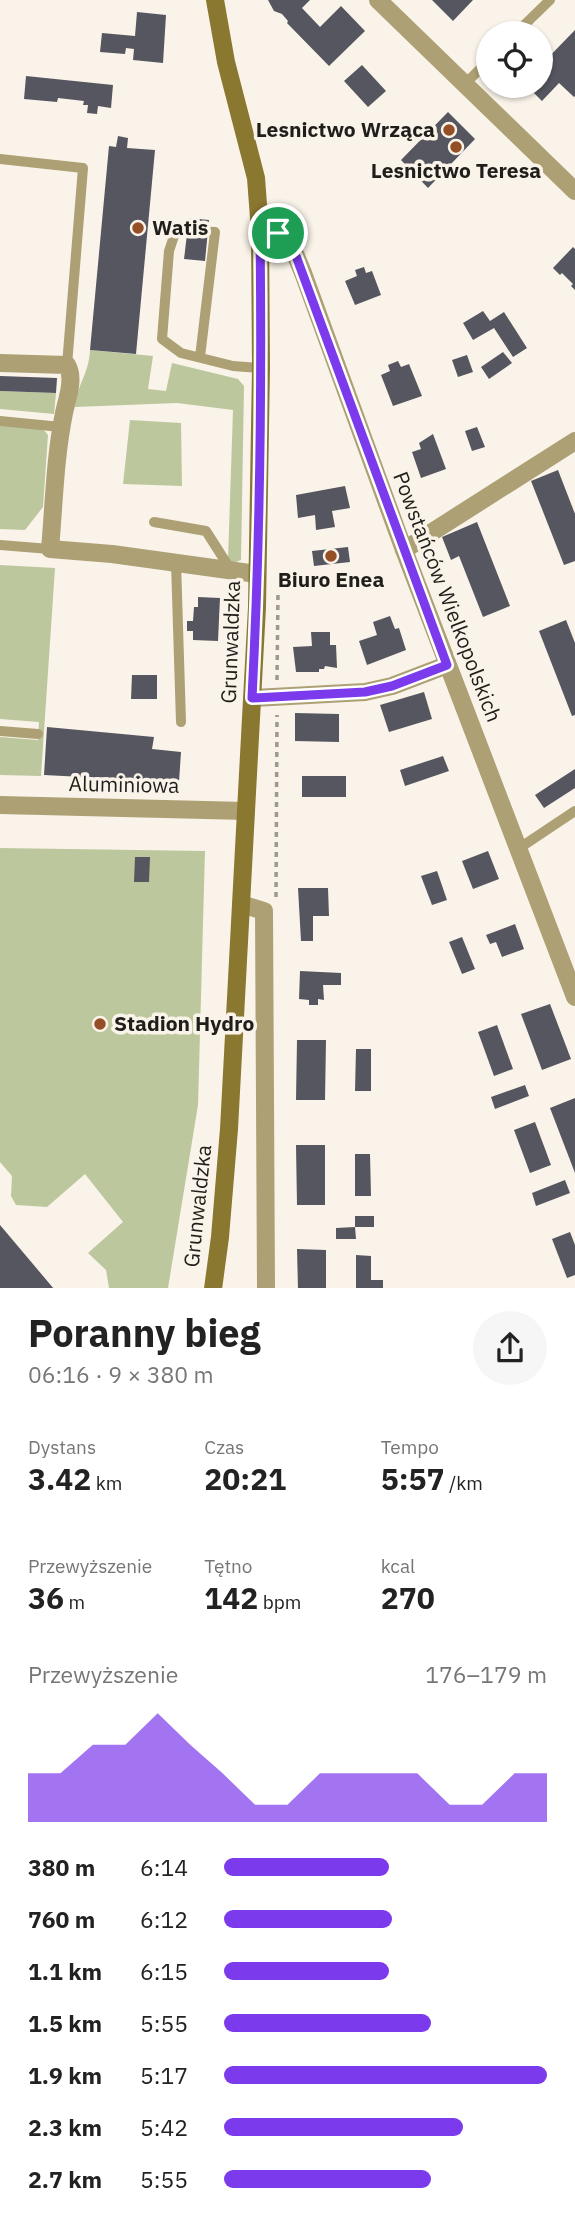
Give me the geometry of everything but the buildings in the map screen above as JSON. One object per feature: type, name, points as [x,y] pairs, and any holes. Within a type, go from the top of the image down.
[{"type":"main road","name":"Grunwaldzka","points":[[212,1288],[220,1237],[229,1129],[252,698],[261,368],[260,232],[256,177],[226,62],[215,0]]},
{"type":"street","points":[[378,0],[575,191]]},
{"type":"street","name":"Powstańców Wielkopolskich","points":[[260,232],[278,233],[296,256],[447,665],[575,998]]},
{"type":"street","points":[[0,363],[67,365],[70,371],[71,381],[61,427],[50,549],[112,554],[257,574]]},
{"type":"street","points":[[404,550],[575,442]]},
{"type":"street","points":[[252,698],[365,692],[392,686],[447,665]]},
{"type":"street","name":"Aluminiowa","points":[[0,804],[246,811]]},
{"type":"street","points":[[241,904],[264,911],[265,1288]]},
{"type":"lane","points":[[528,21],[550,0]]},
{"type":"lane","points":[[465,84],[476,73]]},
{"type":"lane","points":[[0,159],[83,168],[67,365]]},
{"type":"lane","points":[[200,357],[215,232],[176,230],[169,251],[162,339],[181,353],[233,366],[261,368]]},
{"type":"lane","points":[[0,421],[61,427]]},
{"type":"lane","points":[[154,523],[206,531],[227,564],[225,571]]},
{"type":"lane","points":[[0,545],[50,549]]},
{"type":"lane","points":[[176,564],[181,722]]},
{"type":"lane","points":[[0,731],[38,734]]},
{"type":"lane","points":[[518,849],[575,811]]},
{"type":"path","points":[[276,906],[278,588]]},
{"type":"green space","points":[[90,350],[153,356],[148,389],[166,391],[172,363],[238,379],[244,386],[241,560],[231,564],[228,560],[233,410],[177,403],[75,407],[88,366]]},
{"type":"green space","points":[[0,391],[56,393],[54,414],[0,409]]},
{"type":"green space","points":[[130,420],[181,423],[182,486],[123,484]]},
{"type":"green space","points":[[0,423],[42,428],[48,435],[43,507],[25,530],[0,529]]},
{"type":"green space","points":[[0,565],[55,568],[41,776],[0,775],[0,737],[38,740],[39,722],[0,719]]},
{"type":"green space","points":[[0,848],[205,851],[198,1105],[168,1288],[109,1288],[106,1270],[88,1253],[123,1222],[85,1174],[47,1207],[16,1205],[11,1196],[12,1176],[0,1162]]},
{"type":"place","name":"Lesnictwo Wrząca","points":[[449,130]]},
{"type":"place","name":"Lesnictwo Teresa","points":[[456,147]]},
{"type":"place","name":"Watis","points":[[138,228]]},
{"type":"place","name":"Biuro Enea","points":[[331,556]]},
{"type":"place","name":"Stadion Hydro","points":[[100,1024]]},
{"type":"route","points":[[260,232],[278,233],[296,256],[303,273],[447,665],[392,686],[365,692],[252,698],[257,607],[260,232]]}]
